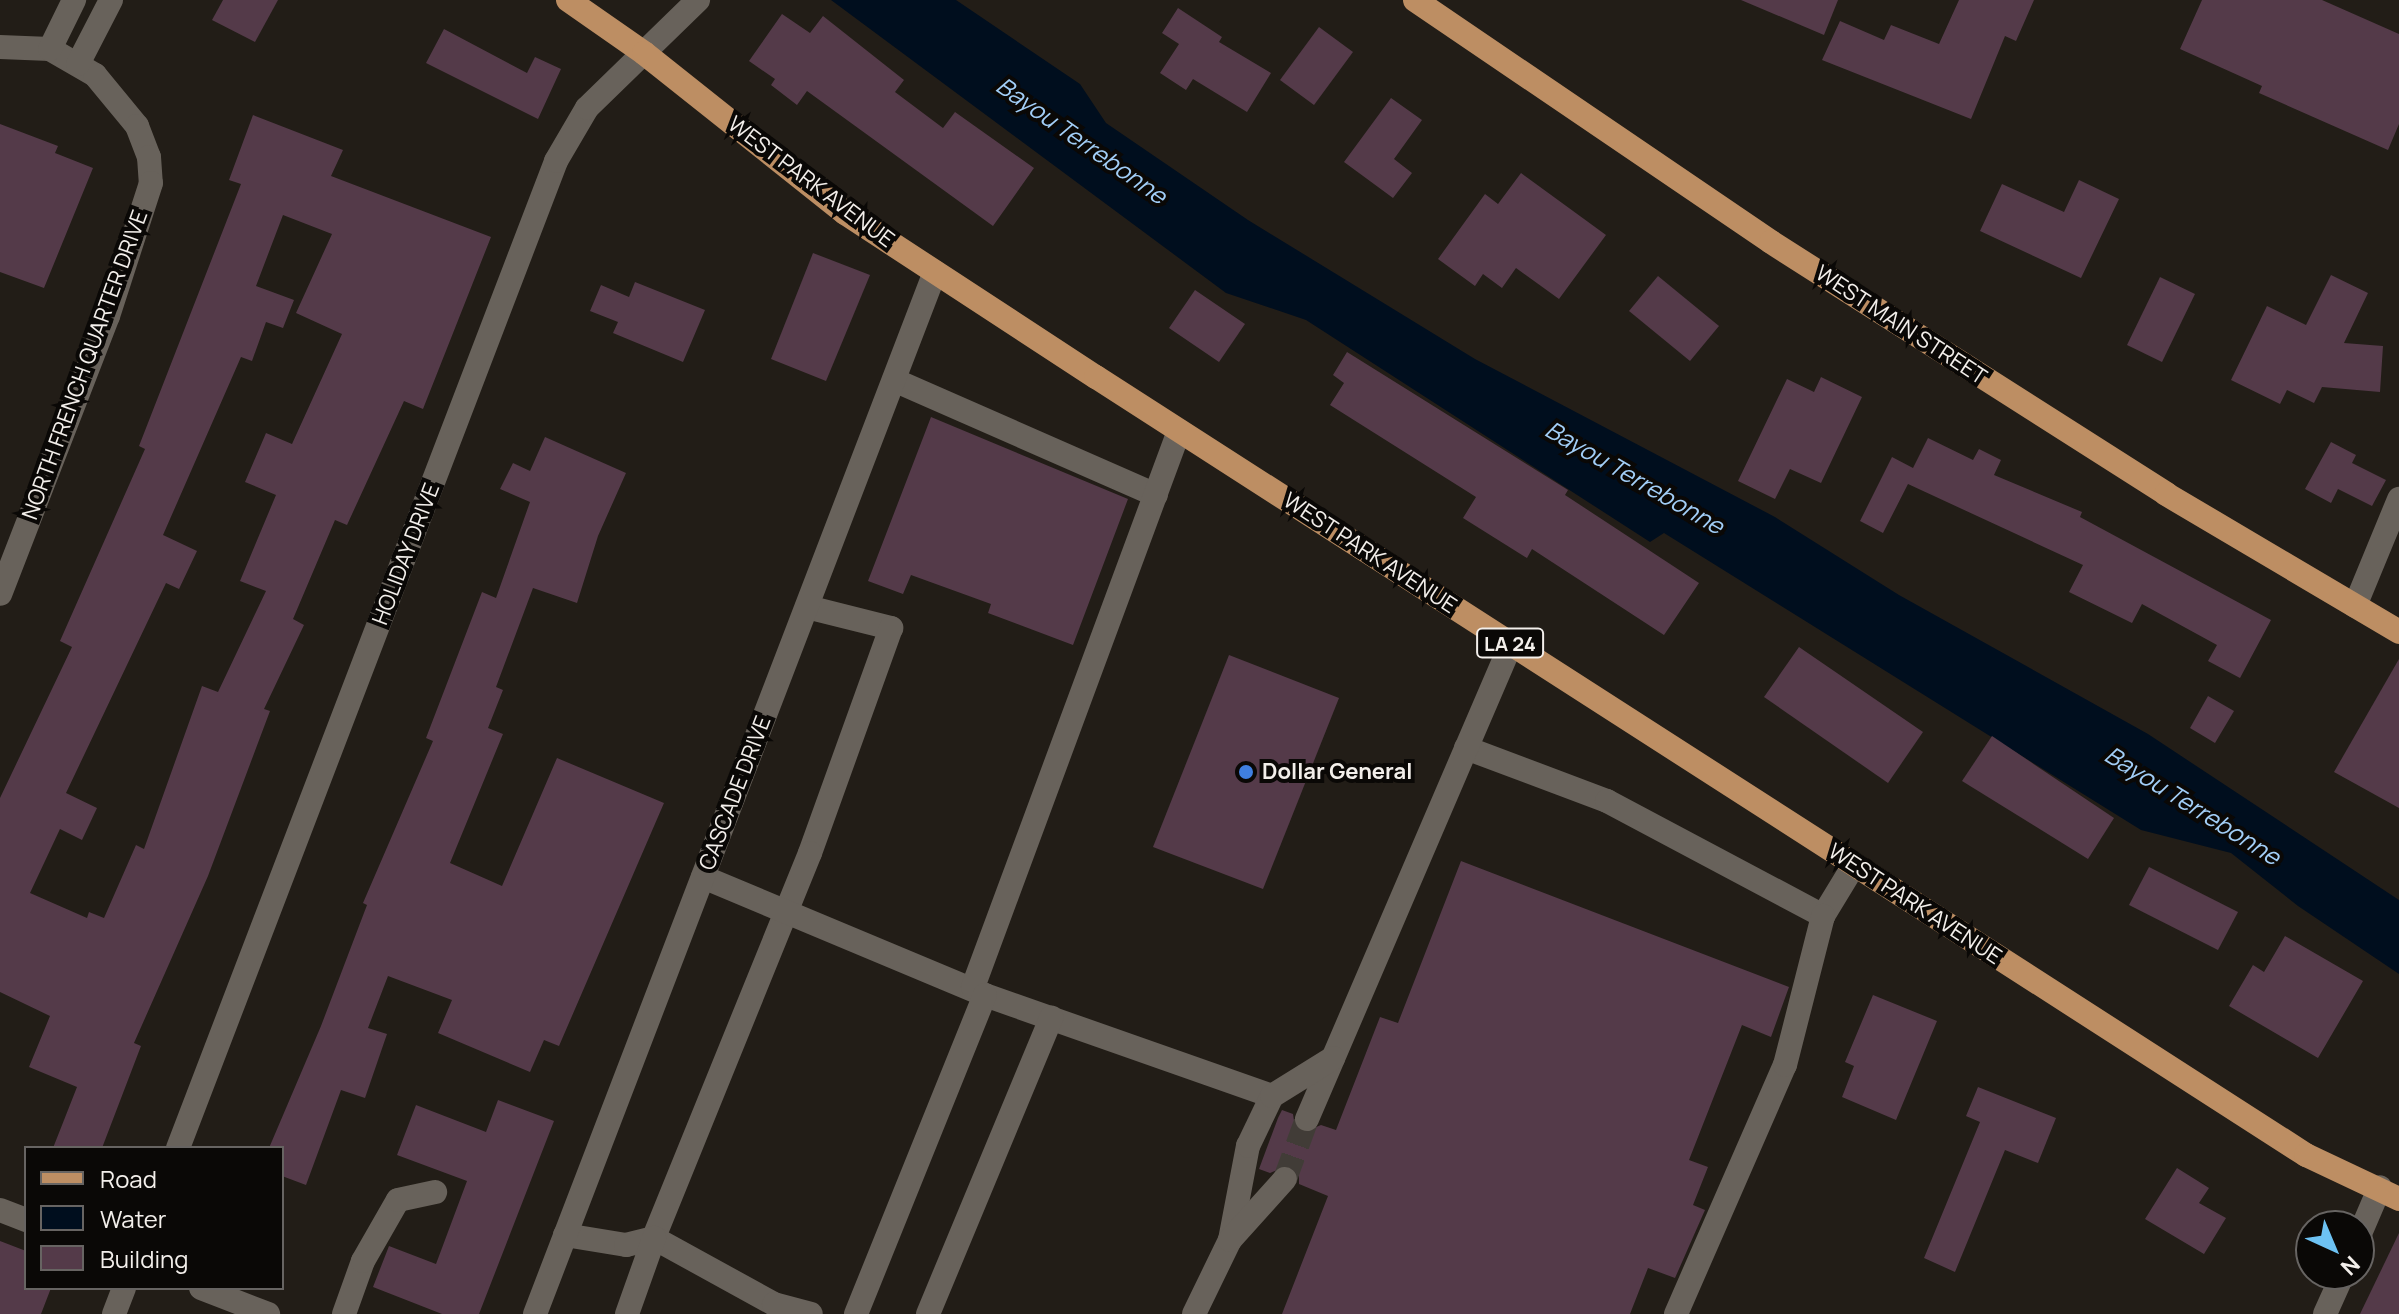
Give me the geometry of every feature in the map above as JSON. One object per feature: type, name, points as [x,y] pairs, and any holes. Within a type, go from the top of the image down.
[{"type":"main road","name":"WEST PARK AVENUE","points":[[568,0],[644,53],[845,213],[935,272],[2306,1155],[2390,1193]]},
{"type":"main road","name":"WEST MAIN STREET","points":[[1415,0],[1771,242],[2166,494],[2399,632]]},
{"type":"street","points":[[0,47],[50,49],[74,0]]},
{"type":"street","points":[[78,64],[111,0]]},
{"type":"street","name":"HOLIDAY DRIVE","points":[[179,1146],[556,161],[587,108],[698,0]]},
{"type":"street","name":"NORTH FRENCH QUARTER DRIVE","points":[[0,594],[108,316],[151,183],[149,157],[137,126],[119,99],[78,64],[50,49]]},
{"type":"street","name":"CASCADE DRIVE","points":[[535,1314],[935,272]]},
{"type":"street","points":[[894,380],[1156,495]]},
{"type":"street","points":[[856,1314],[979,991],[1179,431]]},
{"type":"street","points":[[2355,606],[2399,499]]},
{"type":"street","points":[[627,1314],[654,1238],[786,913],[891,628],[807,607]]},
{"type":"street","points":[[1307,1119],[1511,644]]},
{"type":"street","points":[[1466,748],[1607,801],[1823,916]]},
{"type":"street","points":[[1676,1314],[1785,1065],[1823,916],[1854,865]]},
{"type":"street","points":[[703,877],[979,991],[1272,1096]]},
{"type":"street","points":[[928,1314],[1051,1018]]},
{"type":"street","points":[[1194,1314],[1230,1240],[1248,1146],[1272,1096],[1333,1058]]},
{"type":"street","points":[[1230,1240],[1285,1179]]},
{"type":"street","points":[[344,1314],[363,1261],[398,1200],[435,1192]]},
{"type":"street","points":[[2375,1214],[2390,1193]]},
{"type":"street","points":[[0,1210],[24,1219]]},
{"type":"street","points":[[565,1235],[626,1245],[654,1238],[774,1304],[811,1314]]},
{"type":"street","points":[[114,1314],[123,1290]]},
{"type":"street","points":[[206,1290],[268,1314]]},
{"type":"street","points":[[2325,1314],[2336,1290]]},
{"type":"water","name":"Bayou Terrebonne","points":[[831,0],[956,0],[1080,84],[1106,123],[1248,220],[1475,359],[1775,517],[1899,595],[2148,734],[2399,900],[2399,974],[2298,906],[2231,853],[2141,830],[1664,533],[1650,542],[1306,320],[1226,293]]},
{"type":"building","points":[[223,0],[278,0],[255,42],[212,20]]},
{"type":"building","points":[[1741,0],[1838,0],[1824,35]]},
{"type":"building","points":[[1959,0],[2034,0],[2016,41],[2005,36],[1971,119],[1822,60],[1840,21],[1884,40],[1891,25],[1939,44]]},
{"type":"building","points":[[2202,0],[2322,0],[2399,34],[2399,124],[2388,150],[2259,93],[2262,86],[2180,49]]},
{"type":"building","points":[[1178,8],[1222,37],[1219,42],[1271,73],[1247,112],[1193,79],[1186,90],[1160,73],[1179,44],[1162,33]]},
{"type":"building","points":[[782,14],[810,33],[823,16],[904,80],[895,92],[943,128],[955,112],[1034,168],[993,226],[807,91],[797,105],[771,85],[775,79],[749,61]]},
{"type":"building","points":[[1319,27],[1353,52],[1314,105],[1280,80]]},
{"type":"building","points":[[444,29],[527,73],[535,57],[561,69],[538,119],[426,63]]},
{"type":"building","points":[[1391,98],[1422,120],[1394,159],[1412,173],[1393,198],[1344,162]]},
{"type":"building","points":[[253,115],[343,150],[331,176],[491,237],[423,409],[404,401],[347,525],[335,520],[293,619],[304,625],[264,709],[270,711],[208,876],[134,1043],[141,1046],[103,1146],[54,1146],[77,1087],[29,1067],[50,1016],[0,992],[0,798],[72,647],[60,641],[145,449],[139,446],[241,184],[229,180]],"holes":[[[283,215],[332,234],[296,313],[342,334],[292,444],[266,433],[245,482],[276,495],[240,581],[266,591],[218,692],[202,686],[144,849],[136,845],[104,918],[89,912],[87,918],[30,893],[60,829],[82,840],[97,808],[66,793],[166,583],[179,589],[197,551],[163,535],[241,357],[252,361],[266,322],[283,328],[294,300],[256,286]]]},
{"type":"building","points":[[0,124],[58,146],[55,153],[93,168],[44,288],[0,272]]},
{"type":"building","points":[[1521,173],[1606,235],[1559,299],[1516,268],[1502,288],[1483,274],[1475,286],[1438,259],[1485,194],[1498,204]]},
{"type":"building","points":[[2079,180],[2119,199],[2081,278],[1980,231],[2002,184],[2064,212]]},
{"type":"building","points":[[813,253],[870,275],[826,381],[771,359]]},
{"type":"building","points":[[2331,275],[2368,293],[2344,343],[2383,346],[2380,392],[2322,387],[2314,403],[2287,390],[2280,404],[2231,380],[2267,306],[2306,325]]},
{"type":"building","points":[[1658,276],[1719,326],[1690,361],[1629,311]]},
{"type":"building","points":[[2160,277],[2195,294],[2162,362],[2127,345]]},
{"type":"building","points":[[635,282],[705,310],[683,362],[613,333],[618,322],[590,311],[601,285],[629,297]]},
{"type":"building","points":[[1195,290],[1245,324],[1219,362],[1169,328]]},
{"type":"building","points":[[1347,352],[1568,490],[1565,495],[1699,583],[1664,635],[1532,549],[1527,558],[1463,518],[1476,497],[1330,405],[1344,383],[1333,375]]},
{"type":"building","points":[[1821,377],[1862,397],[1821,483],[1790,469],[1775,499],[1738,481],[1787,379],[1814,392]]},
{"type":"building","points":[[931,417],[1128,499],[1073,645],[988,613],[991,604],[911,575],[903,594],[868,581]]},
{"type":"building","points":[[545,437],[626,473],[598,536],[577,603],[533,588],[496,687],[503,690],[488,728],[503,734],[450,863],[502,886],[557,758],[664,803],[559,1046],[544,1040],[530,1072],[438,1033],[452,1000],[388,976],[368,1028],[387,1034],[365,1098],[341,1090],[306,1185],[284,1177],[284,1146],[270,1146],[321,1026],[367,905],[363,903],[433,741],[426,738],[482,592],[496,598],[530,502],[500,489],[513,463],[530,471]]},
{"type":"building","points":[[1928,438],[1973,460],[1979,449],[2001,460],[1994,475],[2082,512],[2080,517],[2271,620],[2240,678],[2208,661],[2217,645],[2142,604],[2132,623],[2069,592],[2083,565],[1908,484],[1883,533],[1860,521],[1892,457],[1913,468]]},
{"type":"building","points":[[2331,442],[2356,455],[2352,463],[2386,480],[2372,506],[2338,489],[2331,503],[2305,489]]},
{"type":"building","points":[[1799,647],[1923,732],[1888,783],[1764,697]]},
{"type":"building","name":"Dollar General","points":[[1229,655],[1339,698],[1263,889],[1153,847]]},
{"type":"building","points":[[2399,659],[2399,808],[2334,772]]},
{"type":"building","points":[[2208,696],[2234,711],[2215,743],[2190,728]]},
{"type":"building","points":[[1992,736],[2114,818],[2088,859],[1962,781]]},
{"type":"building","points":[[1461,861],[1789,987],[1771,1037],[1742,1025],[1689,1160],[1708,1167],[1693,1205],[1705,1210],[1675,1278],[1648,1268],[1630,1314],[1282,1314],[1328,1196],[1299,1184],[1299,1174],[1289,1165],[1270,1173],[1259,1169],[1278,1118],[1282,1110],[1293,1114],[1295,1127],[1302,1133],[1321,1125],[1336,1130],[1380,1017],[1398,1023]]},
{"type":"building","points":[[2149,867],[2238,912],[2218,950],[2129,905]]},
{"type":"building","points":[[2285,936],[2363,981],[2318,1058],[2229,1006],[2253,965],[2264,972]]},
{"type":"building","points":[[1873,995],[1937,1021],[1896,1120],[1842,1097],[1854,1066],[1845,1062]]},
{"type":"building","points":[[1978,1087],[2056,1118],[2038,1163],[2005,1150],[1955,1272],[1924,1258],[1980,1122],[1966,1116]]},
{"type":"building","points":[[498,1100],[554,1121],[479,1314],[442,1314],[373,1287],[389,1246],[436,1264],[467,1181],[397,1155],[416,1105],[486,1132]]},
{"type":"building","points":[[2177,1168],[2209,1188],[2199,1203],[2226,1218],[2204,1254],[2145,1219]]},
{"type":"building","points":[[2399,1233],[2399,1314],[2360,1314],[2372,1290],[2375,1290],[2375,1283]]},
{"type":"building","points":[[0,1241],[24,1250],[24,1290],[50,1290],[41,1314],[0,1314]]},
{"type":"tunnel","points":[[1285,1179],[1307,1119]]},
{"type":"place","name":"Dollar General","points":[[1246,772]]}]
